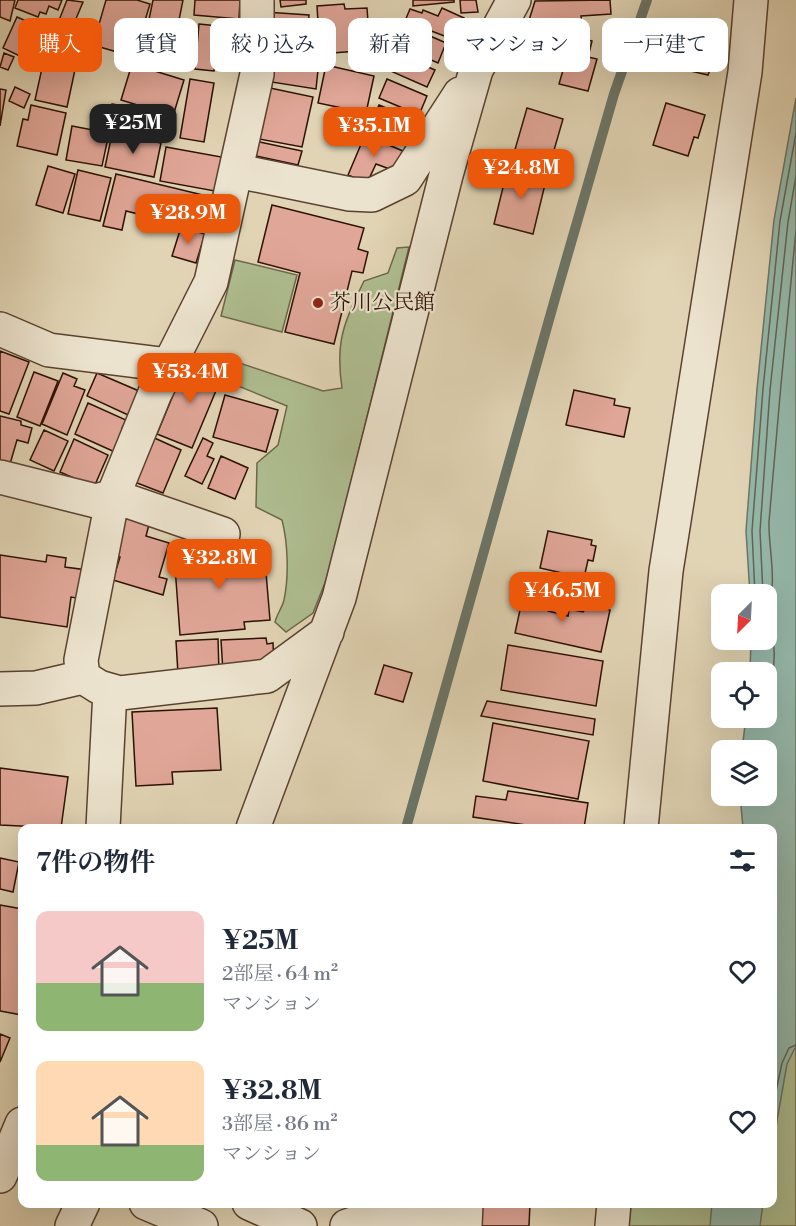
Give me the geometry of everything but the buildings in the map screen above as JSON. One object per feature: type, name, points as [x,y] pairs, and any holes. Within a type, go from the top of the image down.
[{"type":"street","points":[[103,824],[97,684],[81,660],[114,496],[169,365],[211,282],[257,74],[257,0]]},
{"type":"street","points":[[504,18],[514,0]]},
{"type":"street","points":[[641,824],[666,572],[745,72],[751,0]]},
{"type":"street","points":[[237,171],[350,194],[372,195],[389,189],[405,179],[475,72]]},
{"type":"street","points":[[255,824],[339,598],[446,175],[475,72]]},
{"type":"street","points":[[0,329],[49,350],[169,365]]},
{"type":"street","points":[[0,477],[96,501],[114,496],[223,534]]},
{"type":"street","points":[[0,689],[97,684],[120,693],[267,676],[327,632]]},
{"type":"street","points":[[0,1176],[18,1133]]},
{"type":"street","points":[[72,1226],[81,1208]]},
{"type":"street","points":[[158,1208],[201,1226]]},
{"type":"street","points":[[347,1226],[403,1208]]},
{"type":"street","points":[[390,1226],[452,1208]]},
{"type":"street","points":[[465,1226],[466,1208]]},
{"type":"street","points":[[612,1226],[614,1208]]},
{"type":"shaded area","points":[[409,247],[328,575],[313,613],[286,632],[275,622],[284,600],[287,581],[287,549],[282,520],[256,507],[257,463],[278,445],[287,406],[231,383],[228,359],[323,391],[342,388],[340,357],[343,333],[364,281],[388,273],[397,248]]},
{"type":"shaded area","points":[[235,260],[297,275],[282,332],[221,316]]},
{"type":"shaded area","points":[[777,1034],[796,1037],[796,1226],[624,1226],[626,1208],[777,1208]]},
{"type":"water","points":[[796,98],[796,1046],[787,1064],[777,1120],[777,824],[743,824],[741,806],[777,806],[777,740],[743,740],[745,728],[777,728],[777,662],[750,662],[751,650],[777,650],[777,584],[749,584],[746,531],[774,220]]},
{"type":"water","points":[[712,1208],[762,1208],[760,1226],[710,1226]]},
{"type":"waterway","points":[[407,824],[614,94],[647,0]]},
{"type":"place","name":"芥川公民館","points":[[318,303]]}]
